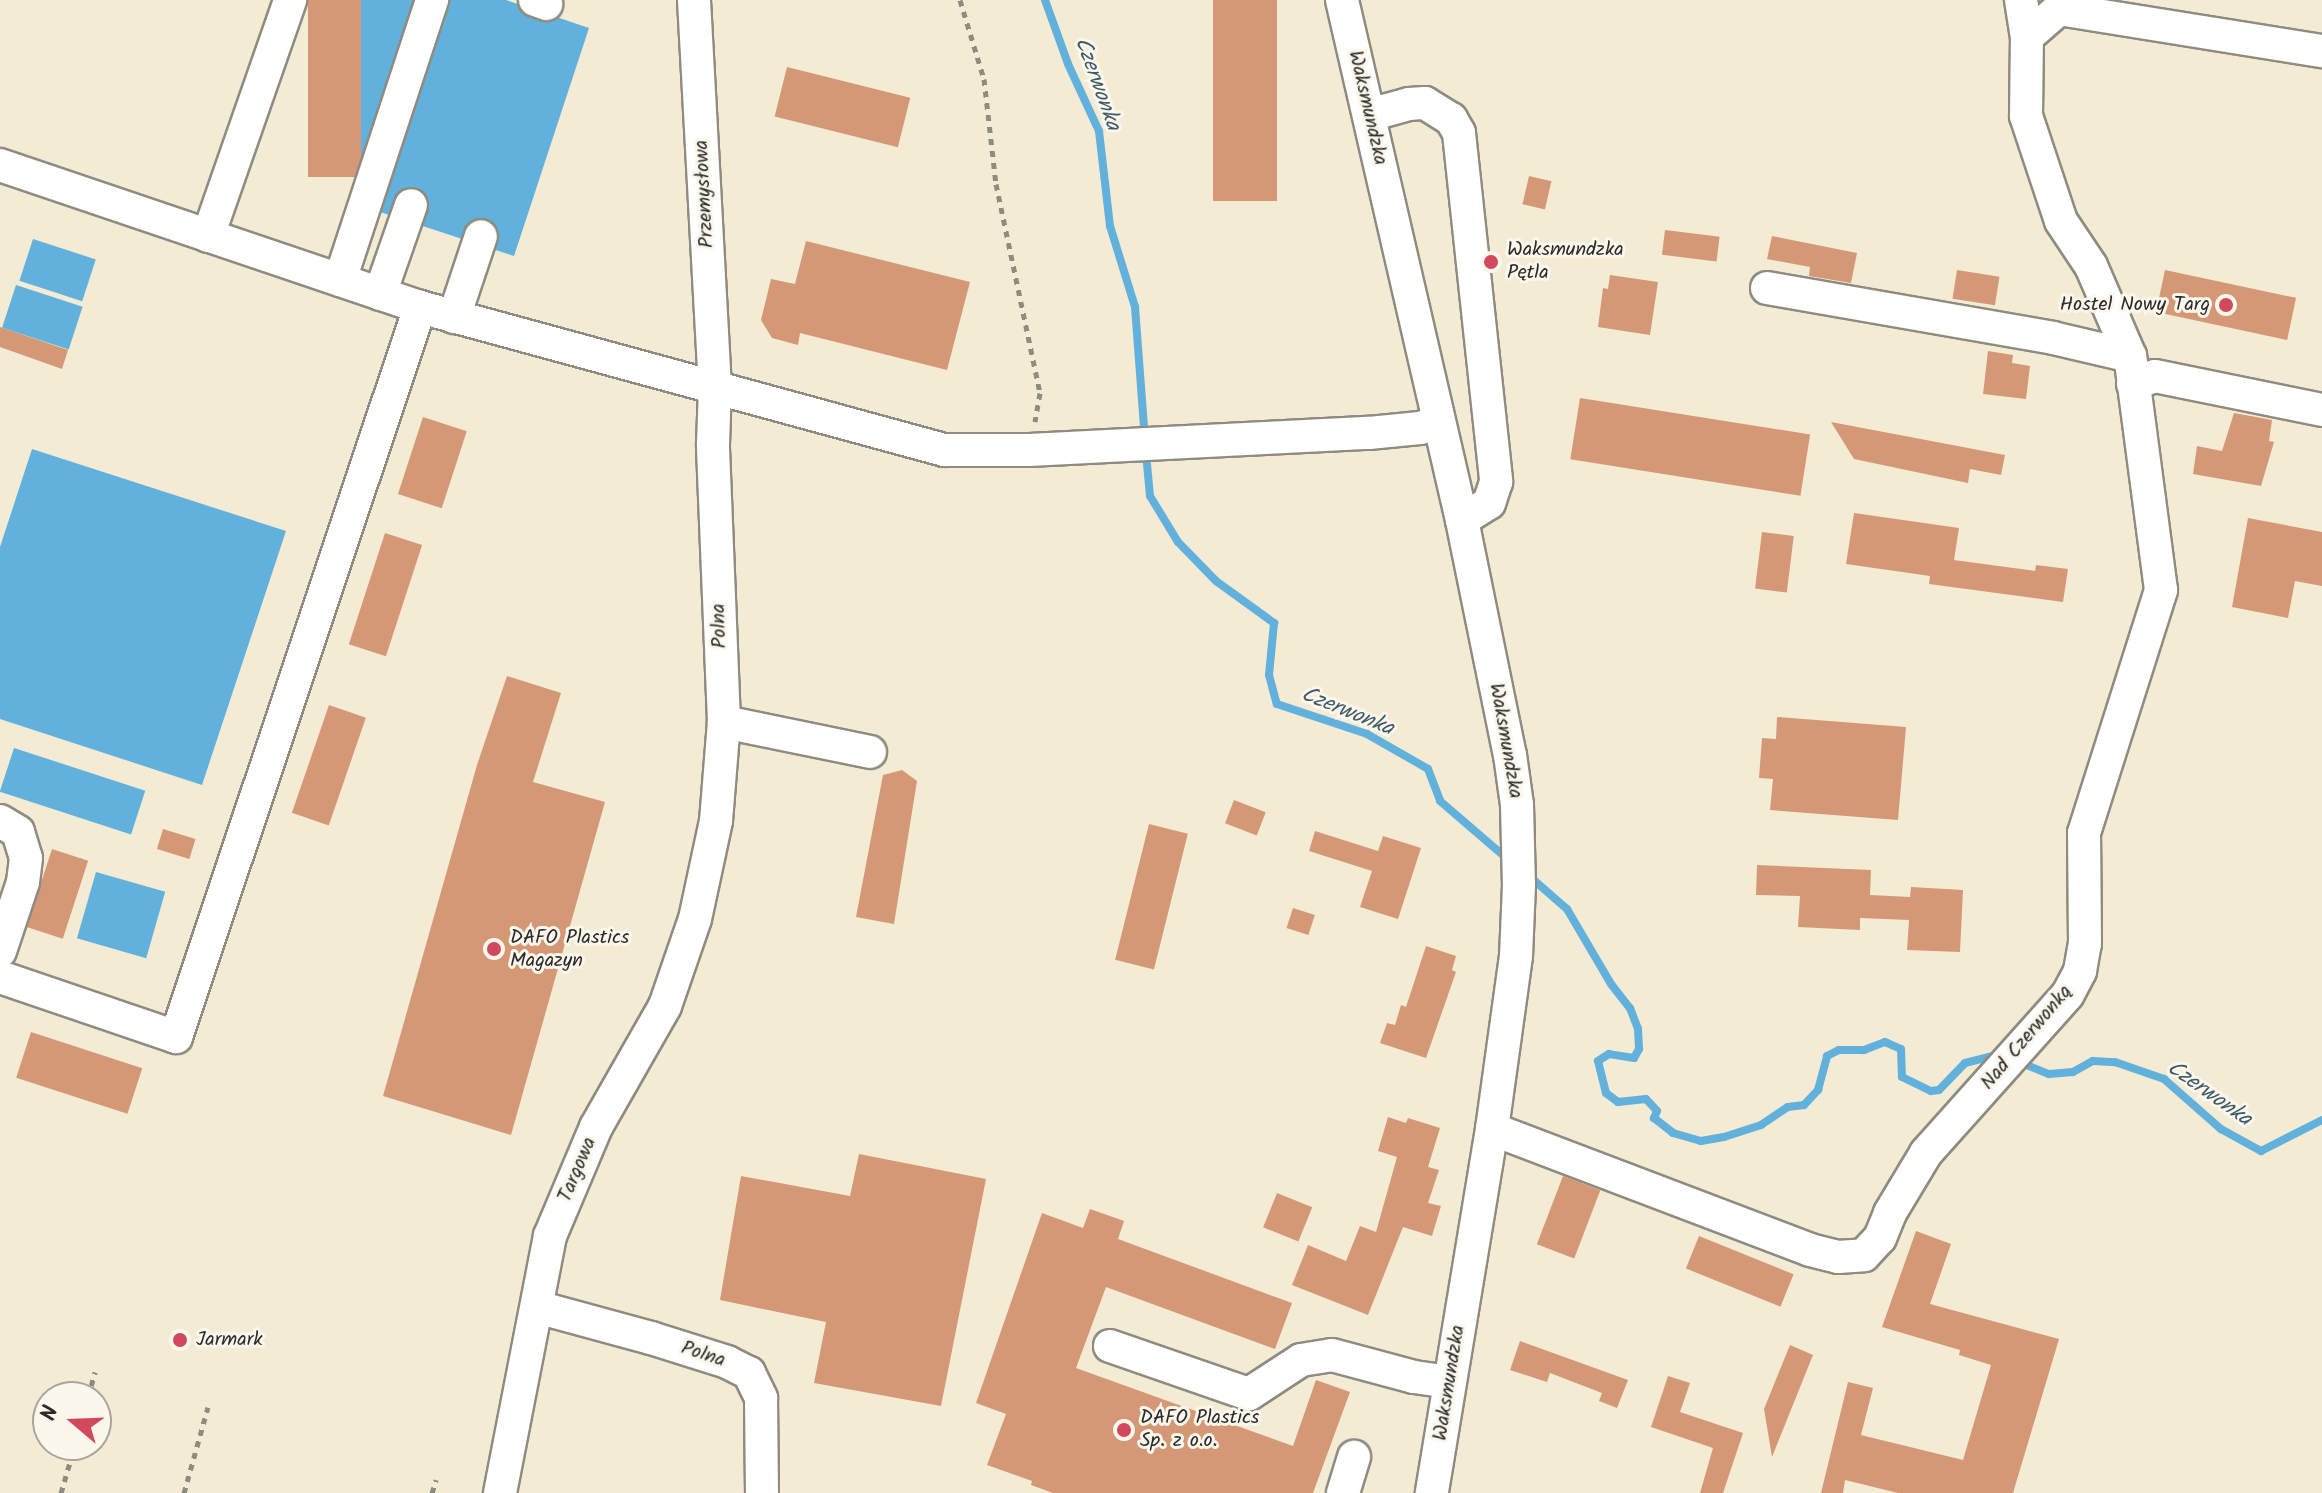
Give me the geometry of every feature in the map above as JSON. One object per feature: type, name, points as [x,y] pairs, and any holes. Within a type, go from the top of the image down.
[{"type":"street","points":[[208,236],[290,0]]},
{"type":"street","points":[[340,280],[432,0]]},
{"type":"street","name":"Przemysłowa","points":[[694,0],[715,388]]},
{"type":"street","name":"Waksmundzka","points":[[1342,0],[1462,520],[1510,755],[1518,840],[1516,956],[1492,1129],[1432,1493]]},
{"type":"street","name":"Nad Czerwonką","points":[[1492,1129],[1810,1250],[1838,1257],[1864,1255],[1880,1238],[1890,1213],[1926,1153],[2068,994],[2080,971],[2085,944],[2084,833],[2161,590],[2132,370],[2091,266],[2061,221],[2026,116],[2027,37],[2021,0]]},
{"type":"street","points":[[2027,37],[2059,9],[2322,51]]},
{"type":"street","points":[[1369,115],[1425,103],[1451,119],[1459,133],[1496,482],[1489,503],[1462,520]]},
{"type":"street","points":[[0,165],[420,307],[944,450],[1029,450],[1369,433],[1420,428],[1438,422]]},
{"type":"street","points":[[380,294],[411,205]]},
{"type":"street","points":[[454,317],[481,236]]},
{"type":"street","points":[[1767,288],[2053,338],[2132,370],[2322,410]]},
{"type":"street","points":[[0,977],[176,1037],[420,307]]},
{"type":"street","name":"Polna","points":[[709,864],[716,821],[724,722],[713,444],[715,388]]},
{"type":"street","points":[[724,722],[870,752]]},
{"type":"street","points":[[0,821],[18,832],[26,858],[23,882],[0,951]]},
{"type":"street","name":"Targowa","points":[[500,1493],[550,1236],[596,1127],[665,1006],[682,964],[709,864]]},
{"type":"street","name":"Polna","points":[[537,1307],[651,1338],[727,1362],[749,1373],[761,1398],[762,1493]]},
{"type":"street","points":[[1110,1346],[1249,1394],[1301,1360],[1332,1355],[1414,1377],[1449,1382]]},
{"type":"street","points":[[1343,1493],[1354,1457]]},
{"type":"path","points":[[960,0],[984,79],[996,184],[1040,393],[1029,450]]},
{"type":"path","points":[[92,1381],[95,1372]]},
{"type":"path","points":[[184,1493],[208,1407]]},
{"type":"path","points":[[61,1493],[70,1461]]},
{"type":"path","points":[[432,1493],[436,1480]]},
{"type":"water","points":[[361,0],[420,0],[420,193],[361,193]]},
{"type":"water","points":[[440,0],[506,0],[589,28],[514,256],[371,209]]},
{"type":"water","points":[[33,239],[96,259],[82,301],[19,281]]},
{"type":"water","points":[[16,285],[83,307],[69,349],[2,328]]},
{"type":"water","points":[[32,449],[286,531],[202,785],[0,719],[0,547]]},
{"type":"water","points":[[14,748],[145,791],[131,834],[0,792]]},
{"type":"water","points":[[96,872],[165,892],[146,958],[77,938]]},
{"type":"building","points":[[308,0],[361,0],[361,177],[308,177]]},
{"type":"building","points":[[1213,0],[1277,0],[1277,201],[1213,201]]},
{"type":"building","points":[[787,67],[910,98],[898,147],[775,116]]},
{"type":"building","points":[[1529,176],[1551,181],[1545,209],[1522,204]]},
{"type":"building","points":[[1665,230],[1720,237],[1717,262],[1662,255]]},
{"type":"building","points":[[1772,236],[1857,253],[1851,283],[1809,276],[1810,267],[1767,259]]},
{"type":"building","points":[[806,241],[970,282],[947,370],[800,333],[798,345],[772,338],[761,320],[771,279],[795,284]]},
{"type":"building","points":[[1957,270],[1999,277],[1995,305],[1952,299]]},
{"type":"building","name":"Hostel Nowy Targ","points":[[2165,270],[2296,298],[2287,340],[2156,312]]},
{"type":"building","points":[[1610,275],[1658,282],[1650,335],[1598,327],[1603,288],[1608,289]]},
{"type":"building","points":[[0,327],[68,350],[62,369],[0,347]]},
{"type":"building","points":[[1988,351],[2013,355],[2012,363],[2030,366],[2026,399],[1983,394]]},
{"type":"building","points":[[1580,398],[1810,434],[1800,496],[1570,459]]},
{"type":"building","points":[[2234,413],[2272,420],[2269,441],[2274,442],[2261,486],[2193,474],[2197,446],[2222,451]]},
{"type":"building","points":[[423,417],[467,431],[442,508],[398,494]]},
{"type":"building","points":[[1831,422],[2005,455],[2001,475],[1970,469],[1968,483],[1854,459]]},
{"type":"building","points":[[1854,513],[1959,528],[1954,560],[2035,571],[2036,565],[2068,569],[2063,602],[1929,584],[1930,576],[1846,564]]},
{"type":"building","points":[[2248,518],[2322,532],[2322,586],[2295,581],[2288,618],[2232,607]]},
{"type":"building","points":[[1762,532],[1794,536],[1787,592],[1755,589]]},
{"type":"building","points":[[385,533],[422,545],[386,656],[349,644]]},
{"type":"building","name":"DAFO Plastics Magazyn","points":[[507,676],[561,693],[533,782],[605,802],[511,1135],[383,1096],[477,765]]},
{"type":"building","points":[[329,705],[366,718],[329,825],[292,813]]},
{"type":"building","points":[[1777,717],[1906,727],[1898,820],[1770,810],[1773,779],[1759,778],[1762,738],[1776,739]]},
{"type":"building","points":[[902,770],[917,781],[894,924],[856,917],[883,775]]},
{"type":"building","points":[[1234,800],[1266,812],[1257,836],[1225,823]]},
{"type":"building","points":[[1149,824],[1188,834],[1154,970],[1115,960]]},
{"type":"building","points":[[163,829],[196,839],[189,859],[157,849]]},
{"type":"building","points":[[1315,831],[1378,851],[1383,836],[1421,848],[1398,919],[1360,907],[1372,871],[1309,851]]},
{"type":"building","points":[[52,849],[88,861],[63,939],[27,927]]},
{"type":"building","points":[[1757,865],[1871,870],[1870,895],[1910,897],[1911,887],[1963,890],[1960,952],[1907,950],[1909,920],[1860,918],[1860,930],[1798,927],[1800,896],[1756,895]]},
{"type":"building","points":[[1293,908],[1315,915],[1308,935],[1287,928]]},
{"type":"building","points":[[1426,946],[1456,956],[1452,970],[1456,972],[1426,1058],[1380,1043],[1387,1023],[1395,1025],[1401,1005],[1406,1007]]},
{"type":"building","points":[[31,1032],[142,1068],[127,1114],[16,1078]]},
{"type":"building","points":[[1388,1117],[1406,1123],[1408,1118],[1440,1128],[1428,1167],[1439,1170],[1428,1203],[1441,1206],[1432,1236],[1403,1227],[1368,1315],[1292,1285],[1308,1245],[1346,1261],[1360,1226],[1376,1232],[1397,1157],[1378,1151]]},
{"type":"building","points":[[859,1154],[986,1179],[941,1406],[814,1383],[826,1322],[720,1300],[741,1176],[850,1196]]},
{"type":"building","points":[[1563,1176],[1600,1190],[1574,1258],[1537,1244]]},
{"type":"building","points":[[1277,1193],[1312,1207],[1298,1242],[1263,1227]]},
{"type":"building","points":[[1090,1209],[1124,1221],[1118,1239],[1292,1303],[1275,1349],[1106,1287],[1076,1368],[1293,1446],[1316,1380],[1350,1392],[1313,1493],[1053,1493],[1031,1485],[1032,1481],[987,1465],[1006,1414],[976,1403],[1042,1213],[1083,1228]]},
{"type":"building","points":[[1916,1231],[1951,1244],[1930,1304],[2059,1339],[2013,1493],[1898,1493],[1845,1480],[1843,1493],[1821,1493],[1848,1382],[1873,1388],[1861,1435],[1963,1460],[1991,1365],[1959,1355],[1960,1350],[1882,1327]]},
{"type":"building","points":[[1699,1236],[1794,1274],[1780,1307],[1686,1268]]},
{"type":"building","points":[[1520,1341],[1628,1380],[1617,1408],[1599,1401],[1602,1393],[1550,1373],[1547,1382],[1510,1370]]},
{"type":"building","points":[[1790,1345],[1813,1355],[1772,1457],[1764,1409]]},
{"type":"building","points":[[1668,1376],[1690,1383],[1680,1412],[1743,1433],[1723,1493],[1700,1493],[1713,1448],[1651,1427]]},
{"type":"waterway","name":"Czerwonka","points":[[1045,0],[1068,64],[1099,131],[1110,226],[1135,307],[1145,439]]},
{"type":"waterway","name":"Czerwonka","points":[[1146,453],[1150,496],[1178,542],[1216,581],[1274,623],[1269,675],[1277,704],[1367,734],[1428,769],[1440,801],[1511,862]]},
{"type":"waterway","name":"Czerwonka","points":[[1528,875],[1567,909],[1611,984],[1630,1008],[1638,1029],[1639,1049],[1634,1058],[1609,1054],[1598,1061],[1606,1093],[1618,1102],[1646,1099],[1657,1111],[1654,1118],[1673,1133],[1701,1141],[1724,1137],[1761,1125],[1788,1107],[1804,1105],[1818,1090],[1827,1056],[1839,1050],[1864,1050],[1885,1042],[1901,1049],[1902,1077],[1931,1091],[1939,1090],[1965,1063],[1993,1056]]},
{"type":"waterway","name":"Czerwonka","points":[[2024,1064],[2049,1074],[2073,1072],[2093,1061],[2115,1062],[2164,1079],[2221,1129],[2261,1151],[2322,1120]]},
{"type":"place","name":"Waksmundzka Pętla","points":[[1491,262]]},
{"type":"place","name":"Hostel Nowy Targ","points":[[2226,305]]},
{"type":"place","name":"DAFO Plastics Magazyn","points":[[494,949]]},
{"type":"place","name":"Jarmark","points":[[180,1340]]},
{"type":"place","name":"DAFO Plastics Sp. z o.o.","points":[[1124,1430]]}]
